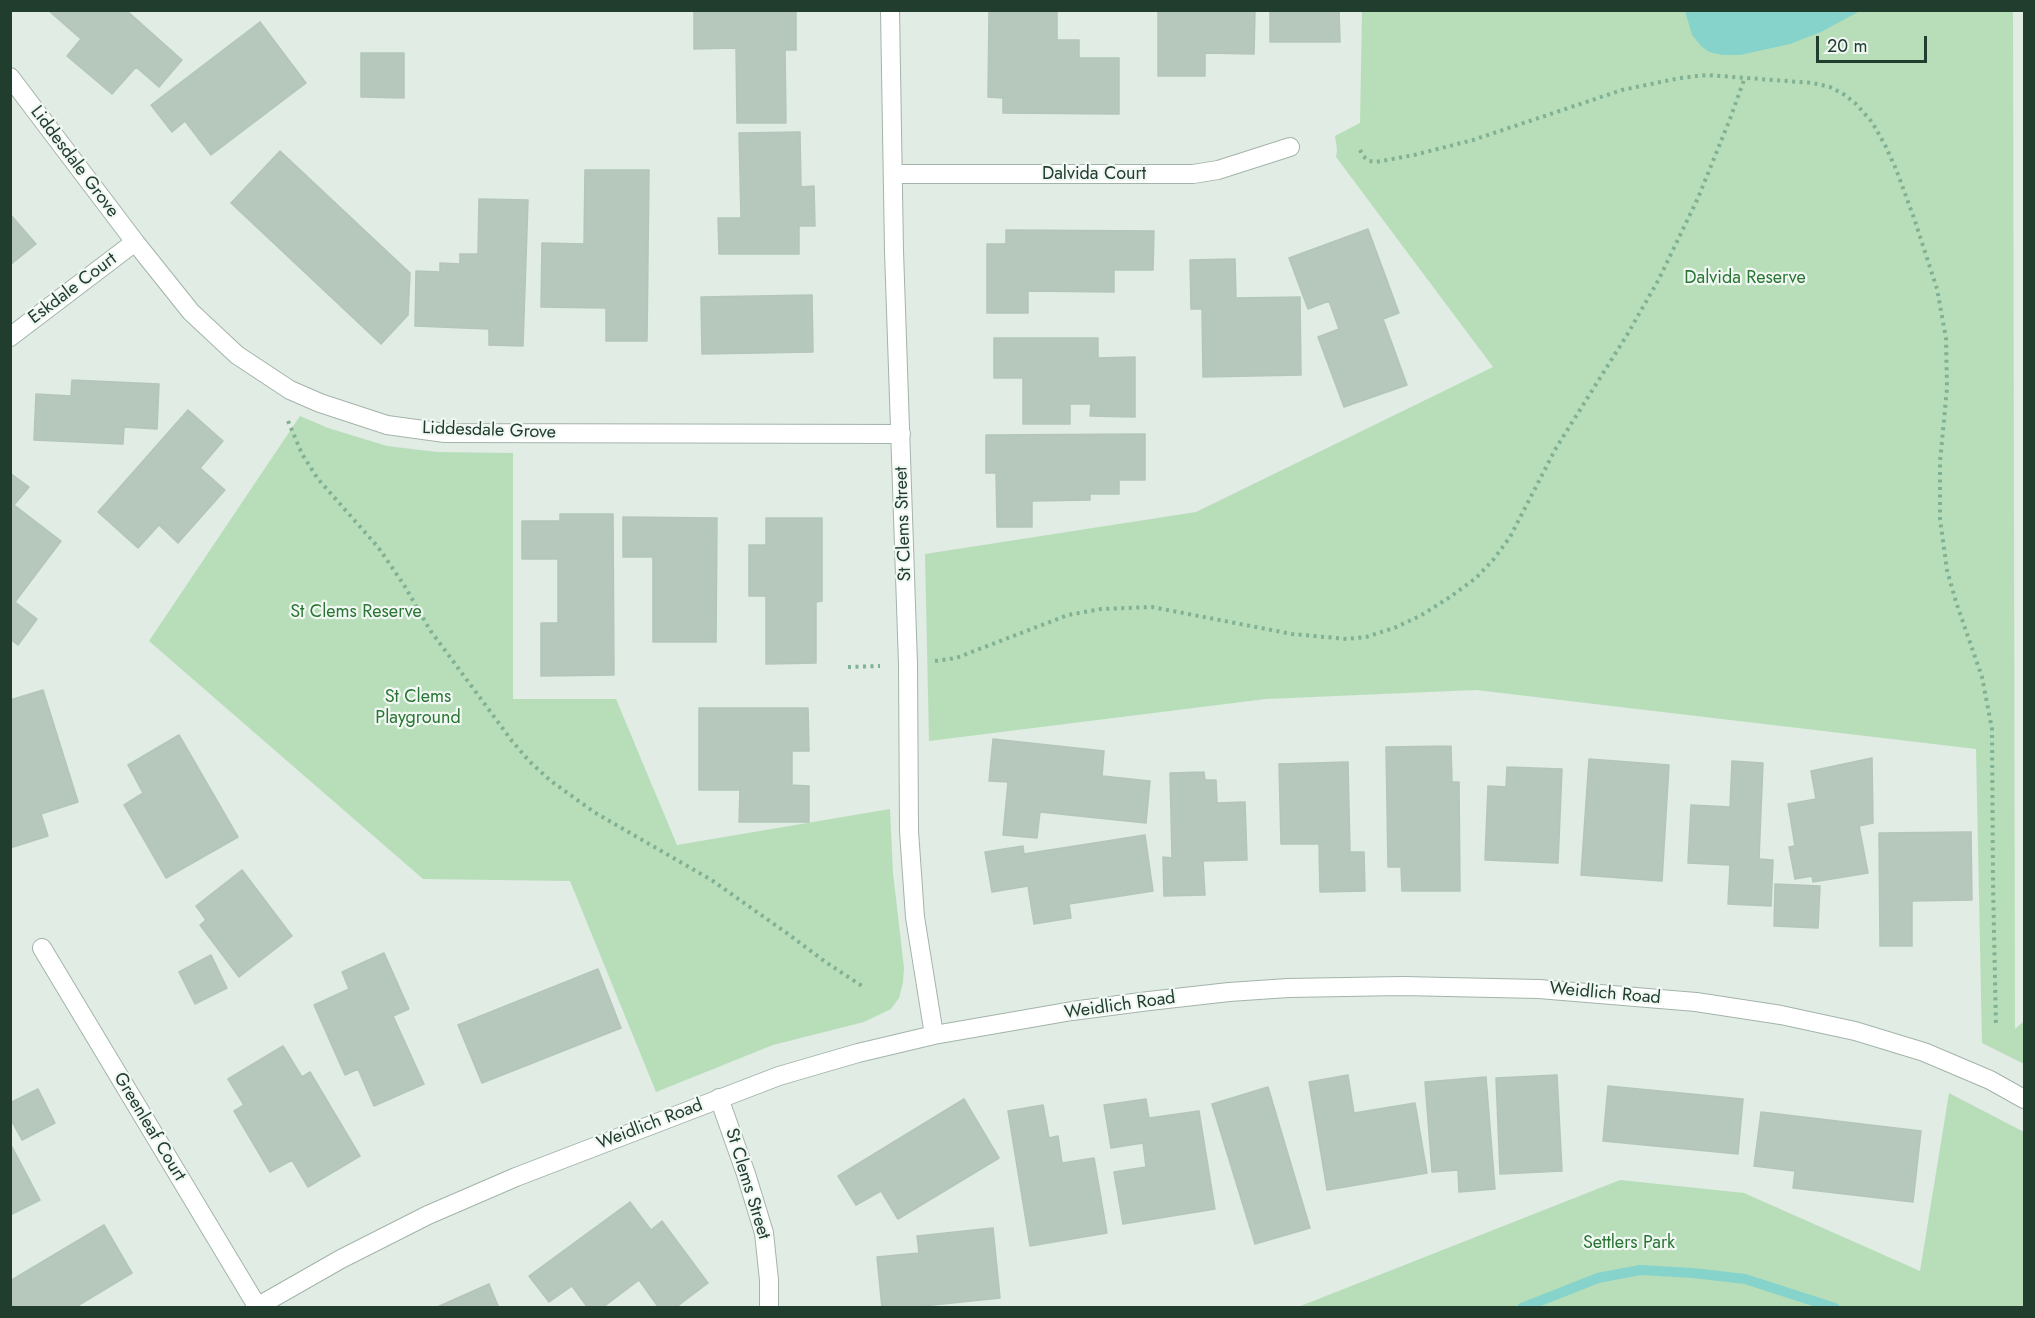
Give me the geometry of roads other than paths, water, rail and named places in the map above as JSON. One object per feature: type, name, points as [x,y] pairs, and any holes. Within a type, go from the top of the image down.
[{"type":"street","name":"St Clems Street","points":[[890,10],[896,330],[908,664],[910,859],[915,917],[934,1035]]},
{"type":"street","name":"Liddesdale Grove","points":[[10,77],[191,312],[237,355],[290,390],[355,416],[387,425],[445,433],[901,434]]},
{"type":"street","name":"Dalvida Court","points":[[893,174],[1192,174],[1218,170],[1290,147]]},
{"type":"street","name":"Eskdale Court","points":[[10,337],[135,242]]},
{"type":"street","name":"Greenleaf Court","points":[[42,948],[256,1307]]},
{"type":"street","name":"Weidlich Road","points":[[256,1307],[341,1259],[428,1215],[516,1177],[779,1076],[858,1053],[934,1035],[1072,1011],[1229,992],[1402,986],[1539,989],[1696,1002],[1781,1014],[1856,1031],[1924,1052],[1990,1080],[2025,1099]]},
{"type":"street","name":"St Clems Street","points":[[719,1098],[764,1233],[769,1280],[769,1308]]},
{"type":"water","points":[[1685,10],[1860,11],[1821,32],[1790,44],[1740,55],[1722,55],[1709,52],[1701,46],[1692,35]]},
{"type":"waterway","points":[[1522,1308],[1598,1278],[1640,1270],[1745,1279],[1835,1308]]},
{"type":"park label","name":"Dalvida Reserve","points":[[1745,279]]},
{"type":"park label","name":"St Clems Reserve","points":[[356,613]]},
{"type":"park label","name":"St Clems Playground","points":[[418,708]]},
{"type":"park label","name":"Settlers Park","points":[[1629,1244]]}]
